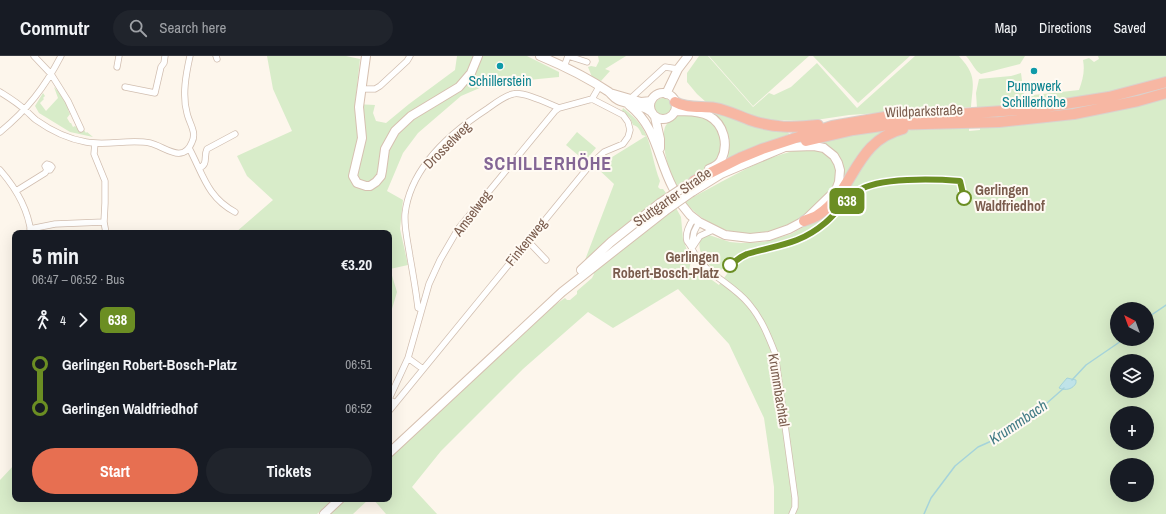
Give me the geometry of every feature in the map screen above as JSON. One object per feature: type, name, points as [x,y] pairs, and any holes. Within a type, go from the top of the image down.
[{"type":"highway","name":"Wildparkstraße","points":[[980,118],[1073,104],[1109,97],[1166,82]]},
{"type":"highway","name":"Wildparkstraße","points":[[691,183],[740,158],[762,149],[832,126],[885,117],[1034,119],[1074,114],[1131,103],[1166,93]]},
{"type":"highway","points":[[675,107],[680,105],[717,108],[751,121],[775,127],[788,128],[821,125],[832,126]]},
{"type":"highway","name":"Wildparkstraße","points":[[785,147],[826,135],[853,130],[888,125],[919,125],[969,118]]},
{"type":"highway","points":[[804,221],[817,216],[831,204],[847,182],[862,156],[878,140],[895,130],[919,125]]},
{"type":"main road","points":[[366,56],[360,107],[362,138],[353,176],[360,185],[370,186],[381,176],[385,149],[395,131],[411,116],[459,87],[471,73],[478,56]]},
{"type":"main road","points":[[540,56],[564,67],[610,93],[629,101],[647,108],[652,114],[662,120],[670,118],[675,107],[672,97],[666,94],[658,94],[651,101],[629,101]]},
{"type":"main road","points":[[666,94],[678,69],[688,56]]},
{"type":"main road","points":[[629,101],[649,127],[660,153],[666,176],[672,188]]},
{"type":"main road","points":[[651,101],[652,114],[660,139]]},
{"type":"main road","name":"Stuttgarter Straße","points":[[392,450],[660,203],[691,183],[721,160],[725,142],[723,134],[715,121],[704,114],[675,107]]},
{"type":"main road","points":[[660,153],[660,139],[666,119]]},
{"type":"main road","points":[[682,205],[696,220],[725,235],[750,238],[776,234],[804,221],[836,190],[839,182],[840,170],[834,156],[824,148],[814,146],[785,147]]},
{"type":"main road","name":"Wildparkstraße","points":[[692,192],[721,174],[785,147]]},
{"type":"main road","name":"Stuttgarter Straße","points":[[611,247],[692,192]]},
{"type":"main road","points":[[324,514],[337,502]]},
{"type":"street","points":[[34,56],[51,74],[68,101],[81,129]]},
{"type":"street","points":[[0,132],[25,110],[34,99],[61,56]]},
{"type":"street","points":[[117,67],[120,56]]},
{"type":"street","points":[[125,87],[155,93],[165,56]]},
{"type":"street","points":[[0,92],[36,120],[54,130],[86,142],[148,143],[174,154],[189,148],[194,137],[187,115],[185,100],[185,88],[190,56]]},
{"type":"street","points":[[361,92],[375,89],[380,86],[408,61],[410,56]]},
{"type":"street","points":[[564,67],[568,56],[587,62]]},
{"type":"street","points":[[629,101],[665,67],[678,69]]},
{"type":"street","points":[[559,108],[592,99],[598,87]]},
{"type":"street","name":"Drosselweg","points":[[421,309],[418,308],[405,221],[410,192],[422,169],[454,133],[510,95],[522,94],[559,108]]},
{"type":"street","name":"Finkenweg","points":[[395,403],[596,159],[604,152],[623,144],[628,137],[630,127],[623,115],[592,99]]},
{"type":"street","name":"Amselweg","points":[[392,393],[408,358],[429,284],[440,260],[458,229],[540,128],[559,108]]},
{"type":"street","points":[[199,168],[204,165],[207,149],[235,134]]},
{"type":"street","points":[[95,143],[94,154],[105,181],[106,203],[104,222],[105,230]]},
{"type":"street","points":[[189,148],[204,181],[216,198],[223,206],[235,212]]},
{"type":"street","points":[[0,170],[16,191],[25,210],[30,230]]},
{"type":"street","points":[[16,191],[44,174],[47,170]]},
{"type":"street","points":[[692,248],[696,220]]},
{"type":"street","points":[[34,230],[62,223],[104,222]]},
{"type":"street","points":[[692,248],[700,236],[714,230]]},
{"type":"street","points":[[528,240],[546,260]]},
{"type":"street","name":"Krummbachtal","points":[[692,248],[695,256],[704,266],[738,293],[749,304],[759,318],[775,353],[795,498],[795,507],[792,514]]},
{"type":"street","points":[[408,358],[423,369]]},
{"type":"street","points":[[392,407],[395,403]]},
{"type":"green space","points":[[267,56],[346,56],[360,59],[355,104],[375,105],[373,113],[376,121],[386,123],[455,70],[457,56],[527,56],[559,72],[559,77],[489,84],[461,96],[418,133],[403,153],[387,191],[403,200],[400,229],[408,265],[392,269],[392,230],[238,230],[273,200],[247,176],[237,156],[292,131],[273,89]]},
{"type":"green space","points":[[598,56],[626,56],[605,69],[610,71],[601,81],[592,77],[588,67],[596,67],[599,61]]},
{"type":"green space","points":[[699,56],[708,56],[753,107],[769,93],[774,95],[791,87],[817,63],[857,108],[915,56],[959,56],[971,74],[973,85],[971,107],[849,115],[809,121],[765,120],[707,103],[697,94],[687,82],[687,73]]},
{"type":"green space","points":[[709,56],[809,56],[753,106]]},
{"type":"green space","points":[[813,56],[910,56],[858,103]]},
{"type":"green space","points":[[966,56],[1025,56],[1020,64],[981,74]]},
{"type":"green space","points":[[1098,56],[1166,56],[1166,77],[1139,86],[1073,99],[977,108],[976,93],[979,79],[1011,76],[1021,73],[1024,96],[1079,90],[1084,68],[1083,60],[1089,58],[1094,62],[1099,59]]},
{"type":"green space","points":[[54,87],[69,108],[68,110],[70,114],[67,118],[73,127],[75,126],[82,132],[84,130],[93,137],[70,132],[39,113],[35,106],[43,93],[45,96],[40,103],[46,111],[58,98]]},
{"type":"green space","points":[[659,98],[667,98],[672,103],[670,114],[667,116],[659,116],[654,111],[654,103]]},
{"type":"green space","points":[[1166,98],[1166,514],[774,514],[774,487],[764,418],[729,344],[678,289],[613,328],[588,312],[523,369],[441,451],[412,487],[437,514],[386,514],[376,502],[392,502],[392,454],[526,329],[553,306],[565,298],[570,300],[577,294],[577,291],[592,278],[593,273],[599,266],[598,269],[676,208],[681,217],[683,239],[691,261],[689,270],[695,276],[699,273],[705,275],[719,285],[734,266],[756,254],[755,248],[738,254],[724,265],[725,268],[718,271],[706,262],[703,257],[700,248],[701,238],[709,235],[730,242],[764,242],[791,234],[814,221],[879,144],[905,131],[969,128],[969,131],[980,130],[980,127],[1069,119]]},
{"type":"green space","points":[[623,108],[633,116],[645,133],[649,141],[660,181],[658,187],[663,189],[666,193],[625,225],[585,260],[614,184],[596,167],[646,136],[642,135],[639,128],[633,125],[630,118],[622,111]]},
{"type":"green space","points":[[680,108],[712,111],[761,129],[788,132],[789,134],[724,161],[728,158],[729,145],[727,130],[720,120]]},
{"type":"green space","points":[[679,114],[699,115],[709,121],[719,134],[721,147],[719,156],[713,163],[703,171],[676,186],[664,149],[664,133],[667,123]]},
{"type":"green space","points":[[887,129],[843,182],[843,171],[818,141]]},
{"type":"green space","points":[[577,132],[596,148],[585,161],[566,145]]},
{"type":"green space","points":[[804,149],[821,150],[830,157],[837,166],[836,181],[831,193],[828,196],[817,206],[794,221],[762,233],[745,234],[729,231],[714,225],[699,215],[685,202],[735,175],[775,156]]},
{"type":"green space","points":[[392,276],[397,292],[392,309]]},
{"type":"green space","points":[[12,467],[12,502],[330,502],[317,514],[0,514],[0,480]]},
{"type":"green space","points":[[342,502],[366,502],[353,514],[329,514]]},
{"type":"water","points":[[1067,378],[1076,380],[1075,385],[1067,389],[1059,388],[1061,385]]},
{"type":"waterway","name":"Krummbach","points":[[1154,313],[1166,305]]},
{"type":"waterway","name":"Krummbach","points":[[1072,380],[1086,365],[1114,346]]},
{"type":"waterway","name":"Krummbach","points":[[924,514],[931,498],[955,466],[978,447],[996,439],[1012,425],[1047,403],[1064,388]]},
{"type":"bus line","name":"638","points":[[730,265],[747,254],[790,244],[818,230],[857,191],[870,185],[933,179],[960,181],[964,198]]},
{"type":"place","name":"Schillerstein","points":[[500,66]]},
{"type":"place","name":"Pumpwerk Schillerhöhe","points":[[1034,71]]},
{"type":"place","name":"Gerlingen Waldfriedhof","points":[[964,198]]},
{"type":"place","name":"Gerlingen Robert-Bosch-Platz","points":[[730,265]]},
{"type":"district","name":"SCHILLERHÖHE","points":[[548,163]]}]
